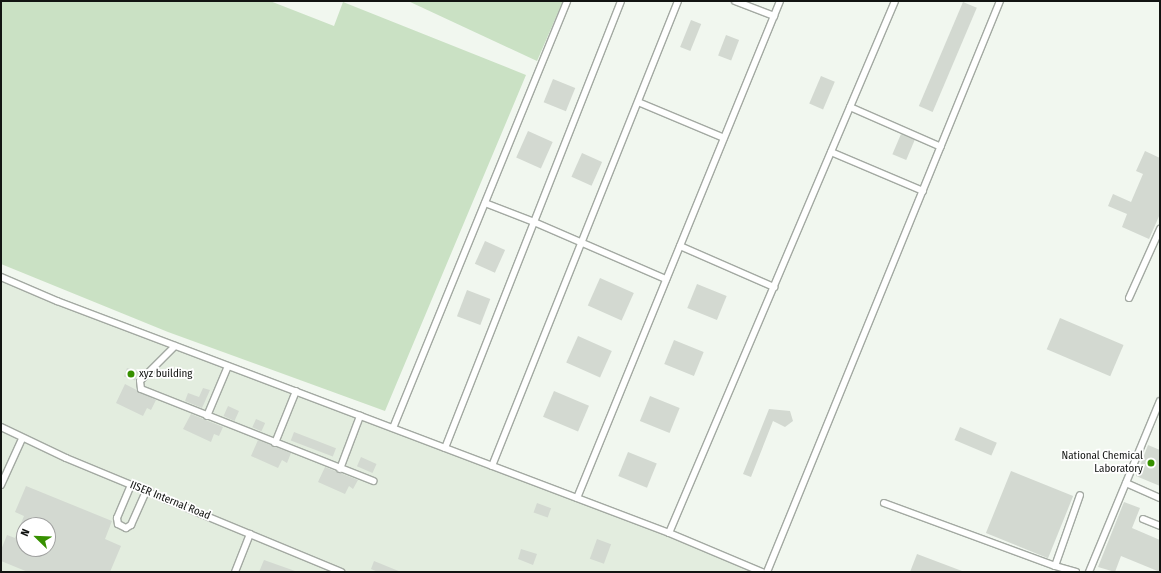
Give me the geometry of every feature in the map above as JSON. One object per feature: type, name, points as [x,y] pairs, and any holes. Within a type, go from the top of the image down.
[{"type":"lane","points":[[393,428],[567,1]]},
{"type":"lane","points":[[445,448],[621,1]]},
{"type":"lane","points":[[492,466],[678,1]]},
{"type":"lane","points":[[735,1],[774,16]]},
{"type":"lane","points":[[576,498],[780,1]]},
{"type":"lane","points":[[669,533],[895,1]]},
{"type":"lane","points":[[767,572],[1000,1]]},
{"type":"lane","points":[[638,102],[724,138]]},
{"type":"lane","points":[[850,108],[941,147]]},
{"type":"lane","points":[[831,152],[923,191]]},
{"type":"lane","points":[[485,203],[582,242],[666,279]]},
{"type":"lane","points":[[1129,298],[1160,229]]},
{"type":"lane","points":[[680,246],[774,286]]},
{"type":"lane","points":[[1,277],[175,346],[669,533],[762,572]]},
{"type":"lane","points":[[175,346],[140,381],[141,389],[373,482]]},
{"type":"lane","points":[[207,416],[228,366]]},
{"type":"lane","points":[[275,443],[296,392]]},
{"type":"lane","points":[[1089,572],[1160,401]]},
{"type":"lane","points":[[340,469],[360,416]]},
{"type":"lane","name":"IISER Internal Road","points":[[1,428],[22,439],[341,572]]},
{"type":"lane","points":[[1,485],[22,439]]},
{"type":"lane","points":[[1126,484],[1160,498]]},
{"type":"lane","points":[[131,485],[117,518],[118,524],[126,528],[131,525],[146,491]]},
{"type":"lane","points":[[1055,566],[1080,495]]},
{"type":"lane","points":[[884,503],[1055,566],[1076,572]]},
{"type":"lane","points":[[1143,519],[1160,526]]},
{"type":"lane","points":[[235,572],[250,534]]},
{"type":"shaded area","points":[[1,276],[762,572],[1,572]]},
{"type":"green space","points":[[1,1],[270,1],[334,26],[343,2],[526,75],[385,411],[168,332],[1,264]]},
{"type":"green space","points":[[408,1],[563,1],[537,61]]},
{"type":"building","points":[[963,2],[977,8],[933,112],[919,106]]},
{"type":"building","points":[[691,20],[701,24],[690,51],[680,47]]},
{"type":"building","points":[[726,35],[739,40],[731,61],[718,56]]},
{"type":"building","points":[[821,76],[835,82],[823,109],[809,104]]},
{"type":"building","points":[[553,79],[575,88],[566,111],[544,102]]},
{"type":"building","points":[[528,131],[553,142],[541,168],[516,157]]},
{"type":"building","points":[[901,134],[915,140],[906,160],[892,154]]},
{"type":"building","points":[[1145,151],[1160,158],[1160,214],[1149,239],[1122,227],[1127,214],[1108,206],[1113,194],[1131,202],[1143,174],[1136,171]]},
{"type":"building","points":[[582,153],[602,162],[592,186],[571,177]]},
{"type":"building","points":[[485,241],[505,250],[495,273],[475,264]]},
{"type":"building","points":[[600,278],[634,293],[622,320],[588,305]]},
{"type":"building","points":[[697,284],[727,296],[717,320],[687,308]]},
{"type":"building","points":[[467,290],[490,299],[480,325],[457,316]]},
{"type":"building","points":[[1060,318],[1124,345],[1110,376],[1047,349]]},
{"type":"building","points":[[578,336],[612,351],[600,378],[566,362]]},
{"type":"building","points":[[674,340],[704,352],[694,376],[664,364]]},
{"type":"building","name":"xyz building","points":[[127,368],[138,372],[135,381],[124,376]]},
{"type":"building","points":[[125,384],[156,400],[151,410],[147,408],[143,416],[116,403]]},
{"type":"building","points":[[203,388],[210,390],[202,408],[185,401],[188,393],[199,397]]},
{"type":"building","points":[[554,391],[589,406],[578,432],[543,417]]},
{"type":"building","points":[[650,396],[680,408],[670,433],[640,421]]},
{"type":"building","points":[[228,406],[239,411],[234,421],[224,416]]},
{"type":"building","points":[[769,409],[790,411],[793,421],[785,427],[773,421],[751,477],[743,474]]},
{"type":"building","points":[[191,414],[223,427],[219,436],[214,434],[211,442],[183,429]]},
{"type":"building","points":[[256,419],[265,423],[261,431],[252,427]]},
{"type":"building","points":[[960,427],[997,443],[991,456],[955,440]]},
{"type":"building","points":[[294,432],[336,448],[333,457],[291,440]]},
{"type":"building","points":[[258,440],[291,453],[287,463],[282,460],[278,468],[251,456]]},
{"type":"building","name":"National Chemical Laboratory","points":[[1148,445],[1160,450],[1160,486],[1136,476]]},
{"type":"building","points":[[628,452],[657,464],[647,488],[618,476]]},
{"type":"building","points":[[361,457],[377,464],[372,473],[357,466]]},
{"type":"building","points":[[325,467],[358,480],[353,489],[349,486],[345,494],[318,482]]},
{"type":"building","points":[[1011,471],[1073,496],[1048,558],[986,533]]},
{"type":"building","points":[[26,486],[112,521],[105,539],[121,546],[110,572],[28,572],[1,561],[1,550],[7,535],[15,538],[16,536],[16,557],[56,557],[56,517],[24,516],[15,512]]},
{"type":"building","points":[[1124,502],[1140,508],[1132,528],[1160,540],[1160,572],[1121,556],[1115,572],[1098,567]]},
{"type":"building","points":[[537,503],[551,508],[548,518],[534,512]]},
{"type":"building","points":[[597,539],[611,544],[604,564],[590,559]]},
{"type":"building","points":[[521,549],[537,554],[533,565],[518,559]]},
{"type":"building","points":[[917,554],[962,571],[962,572],[910,572]]},
{"type":"building","points":[[264,560],[295,571],[295,572],[259,572]]},
{"type":"building","points":[[374,561],[401,572],[378,572],[371,569]]},
{"type":"place","name":"xyz building","points":[[131,374]]},
{"type":"place","name":"National Chemical Laboratory","points":[[1151,463]]}]
